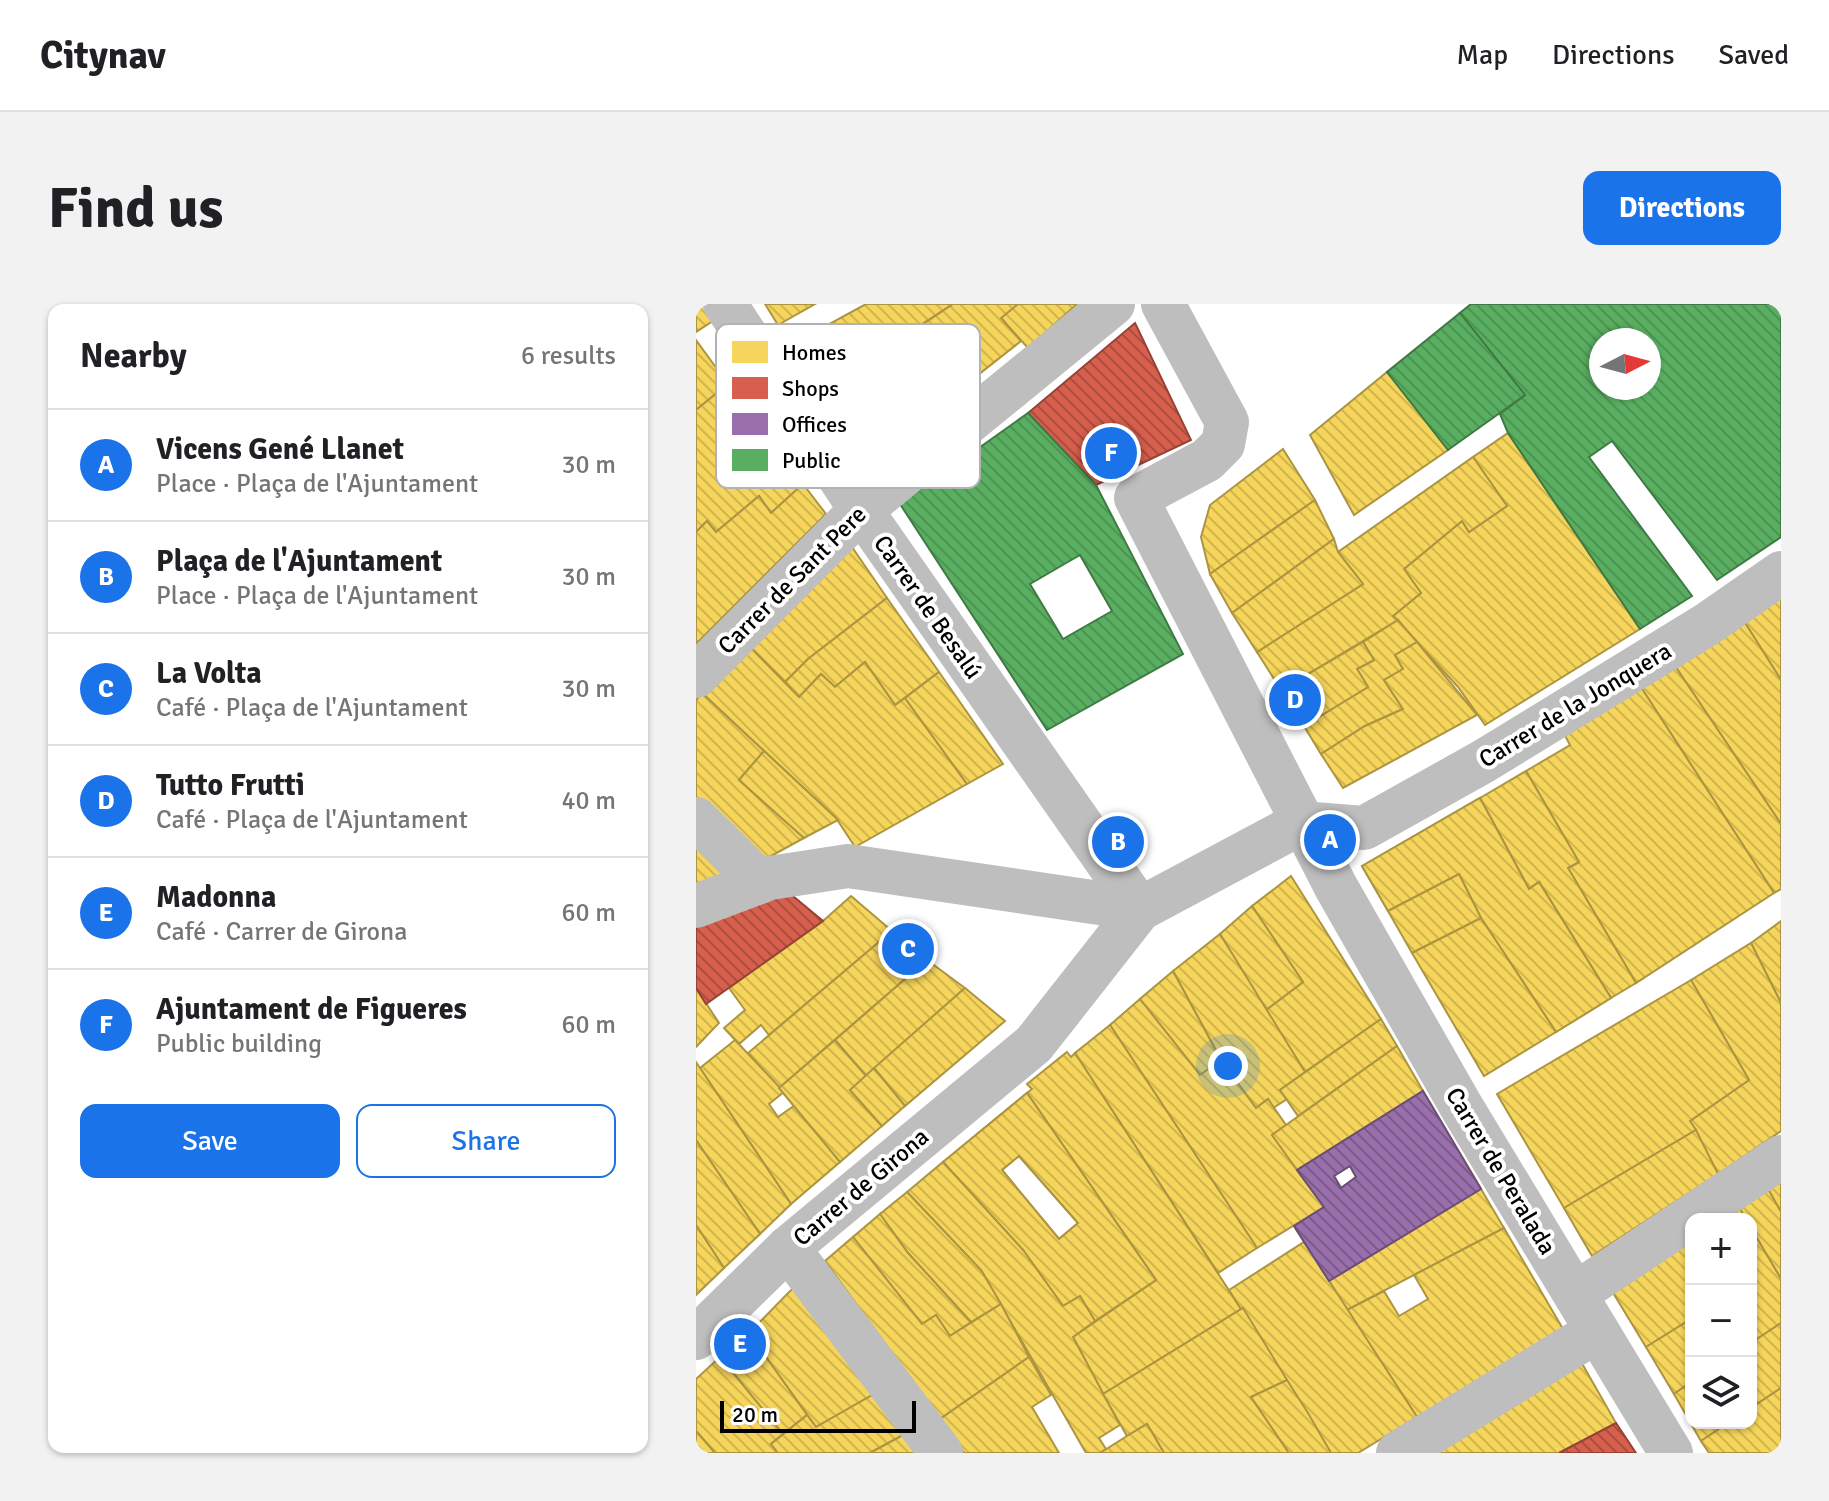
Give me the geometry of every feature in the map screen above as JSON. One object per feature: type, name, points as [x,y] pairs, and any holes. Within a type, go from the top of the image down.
[{"type":"street","name":"Carrer de Besalú","points":[[725,304],[738,324]]},
{"type":"street","name":"Carrer de Sant Pere","points":[[980,413],[1113,304]]},
{"type":"street","name":"Carrer de Peralada","points":[[1163,304],[1227,422],[1223,444],[1207,460],[1136,498],[1336,887],[1461,1106],[1671,1453]]},
{"type":"street","name":"Carrer de Besalú","points":[[846,488],[1140,909]]},
{"type":"street","name":"Carrer de Sant Pere","points":[[696,676],[861,510],[888,488]]},
{"type":"street","name":"Carrer de la Jonquera","points":[[1301,823],[1364,828],[1484,761],[1706,625],[1781,573]]},
{"type":"street","points":[[696,819],[765,880]]},
{"type":"street","points":[[696,906],[765,880],[848,866],[1140,909],[1301,823]]},
{"type":"street","name":"Carrer de Girona","points":[[696,1338],[788,1248],[1034,1044],[1140,909]]},
{"type":"street","points":[[1575,1294],[1781,1157]]},
{"type":"street","points":[[788,1248],[941,1453]]},
{"type":"street","points":[[1398,1453],[1597,1331]]},
{"type":"building: Homes","points":[[696,304],[710,304],[719,317],[696,332]]},
{"type":"building: Homes","points":[[765,304],[815,304],[780,324]]},
{"type":"building: Homes","points":[[866,304],[953,304],[922,324],[829,324]]},
{"type":"building: Homes","points":[[953,304],[1018,304],[1001,318],[1021,341],[980,373],[980,324],[923,324]]},
{"type":"building: Homes","points":[[1018,304],[1077,304],[1028,348],[1001,318]]},
{"type":"building: Homes","points":[[696,340],[716,368],[716,394],[696,410]]},
{"type":"building: Homes","points":[[1387,372],[1448,450],[1354,515],[1310,435]]},
{"type":"building: Homes","points":[[716,394],[716,488],[799,488],[771,513],[759,496],[716,532],[707,521],[696,532],[696,410]]},
{"type":"building: Homes","points":[[1508,433],[1640,629],[1485,725],[1458,687],[1393,616],[1421,593],[1404,569],[1462,521],[1469,532],[1507,506],[1473,457]]},
{"type":"building: Homes","points":[[1283,449],[1315,500],[1210,574],[1201,537],[1210,505]]},
{"type":"building: Homes","points":[[1473,457],[1507,506],[1469,532],[1462,521],[1404,569],[1421,593],[1393,616],[1398,620],[1281,690],[1257,652],[1363,584],[1338,552]]},
{"type":"building: Homes","points":[[799,488],[806,488],[826,514],[696,644],[696,532],[707,521],[716,532],[759,496],[771,513]]},
{"type":"building: Homes","points":[[1315,500],[1334,539],[1232,613],[1210,574]]},
{"type":"building: Homes","points":[[1334,539],[1338,552],[1363,584],[1257,652],[1232,613]]},
{"type":"building: Homes","points":[[852,547],[887,598],[808,659],[785,682],[749,646]]},
{"type":"building: Homes","points":[[1781,591],[1781,680],[1742,618]]},
{"type":"building: Homes","points":[[887,598],[939,672],[895,705],[865,662],[835,687],[821,674],[799,697],[785,682],[808,659]]},
{"type":"building: Homes","points":[[1742,618],[1781,680],[1781,824],[1671,660]]},
{"type":"building: Homes","points":[[1398,620],[1417,642],[1395,655],[1403,669],[1384,680],[1403,709],[1365,726],[1321,754],[1304,726],[1368,687],[1357,669],[1374,660],[1363,642]]},
{"type":"building: Homes","points":[[1363,642],[1374,660],[1357,669],[1368,687],[1304,726],[1281,690]]},
{"type":"building: Homes","points":[[1417,642],[1477,715],[1343,788],[1321,754],[1365,726],[1403,709],[1384,680],[1403,669],[1395,655]]},
{"type":"building: Homes","points":[[749,646],[799,697],[821,674],[835,687],[865,662],[895,705],[905,698],[967,784],[855,847],[836,818],[702,693]]},
{"type":"building: Homes","points":[[1671,660],[1781,824],[1781,889],[1774,893],[1637,681]]},
{"type":"building: Homes","points":[[939,672],[1003,764],[967,784],[905,698]]},
{"type":"building: Homes","points":[[1637,681],[1774,893],[1636,983],[1568,868],[1579,862],[1526,771],[1570,745],[1561,728]]},
{"type":"building: Homes","points":[[702,693],[764,751],[739,780],[804,838],[762,861],[696,800],[696,700]]},
{"type":"building: Homes","points":[[764,751],[838,820],[804,838],[739,780]]},
{"type":"building: Homes","points":[[1526,771],[1579,862],[1568,868],[1636,983],[1611,998],[1539,882],[1529,889],[1480,798]]},
{"type":"building: Homes","points":[[1480,798],[1529,889],[1539,882],[1611,998],[1556,1032],[1481,918],[1459,874],[1388,911],[1362,866]],"holes":[[[1505,865],[1515,882],[1498,891],[1488,874]]]},
{"type":"building: Homes","points":[[1480,798],[1529,889],[1539,882],[1611,998],[1556,1032],[1481,918],[1459,874],[1388,911],[1362,866]]},
{"type":"building: Homes","points":[[696,832],[730,873],[696,886]]},
{"type":"building: Homes","points":[[1459,874],[1481,918],[1412,953],[1388,911]]},
{"type":"building: Homes","points":[[1291,876],[1381,1019],[1305,1072],[1266,1010],[1303,982],[1252,906]]},
{"type":"building: Homes","points":[[851,896],[892,931],[769,1035],[761,1025],[739,1044],[724,1028],[745,1010],[729,988],[823,921]]},
{"type":"building: Homes","points":[[1252,906],[1303,982],[1266,1010],[1220,934]]},
{"type":"building: Homes","points":[[1481,918],[1556,1032],[1484,1076],[1412,953]]},
{"type":"building: Homes","points":[[1781,921],[1781,1003],[1751,943]]},
{"type":"building: Homes","points":[[892,931],[927,960],[779,1088],[748,1053]]},
{"type":"building: Homes","points":[[1220,934],[1305,1072],[1280,1090],[1287,1099],[1273,1108],[1268,1099],[1256,1108],[1223,1063],[1173,971]]},
{"type":"building: Homes","points":[[1751,943],[1781,1003],[1781,1131],[1718,1174],[1690,1121],[1749,1080],[1691,980]]},
{"type":"building: Homes","points":[[927,960],[965,988],[866,1076],[835,1040]]},
{"type":"building: Homes","points":[[1173,971],[1221,1060],[1200,1075],[1140,999]]},
{"type":"building: Homes","points":[[1691,980],[1749,1080],[1690,1121],[1696,1130],[1564,1208],[1497,1094]]},
{"type":"building: Homes","points":[[696,988],[719,1023],[696,1047]]},
{"type":"building: Homes","points":[[965,988],[1005,1021],[905,1106],[874,1068]]},
{"type":"building: Homes","points":[[1140,999],[1200,1075],[1221,1060],[1256,1108],[1268,1099],[1286,1125],[1272,1135],[1324,1207],[1257,1248],[1110,1025]]},
{"type":"building: Homes","points":[[1381,1019],[1397,1046],[1298,1116],[1280,1090]]},
{"type":"building: Homes","points":[[1110,1025],[1257,1248],[1218,1273],[1075,1053]]},
{"type":"building: Homes","points":[[735,1040],[784,1092],[769,1104],[778,1117],[795,1105],[840,1162],[791,1204],[700,1068]]},
{"type":"building: Homes","points":[[835,1040],[866,1076],[850,1090],[882,1126],[840,1162],[779,1088]]},
{"type":"building: Homes","points":[[1397,1046],[1423,1091],[1297,1170],[1272,1135]]},
{"type":"building: Homes","points":[[1067,1052],[1071,1057],[1075,1053],[1241,1309],[1103,1394],[1073,1337],[1156,1280],[1027,1093],[1032,1089],[1027,1084]]},
{"type":"building: Homes","points":[[696,1062],[791,1204],[760,1234],[696,1140]]},
{"type":"building: Homes","points":[[874,1068],[905,1106],[882,1126],[850,1090]]},
{"type":"building: Homes","points":[[1423,1091],[1481,1189],[1329,1281],[1294,1226],[1324,1207],[1297,1170]],"holes":[[[1350,1166],[1356,1177],[1341,1188],[1334,1176]]]},
{"type":"building: Homes","points":[[1027,1093],[1156,1280],[1095,1321],[1080,1296],[1063,1306],[1023,1250],[943,1162]],"holes":[[[1019,1156],[1078,1223],[1059,1239],[1002,1170]]]},
{"type":"building: Homes","points":[[1027,1093],[1156,1280],[1095,1321],[1080,1296],[1063,1306],[1023,1250],[943,1162]],"holes":[[[1019,1156],[1078,1223],[1059,1239],[1002,1170]]]},
{"type":"building: Homes","points":[[1696,1130],[1718,1174],[1592,1256],[1564,1208]]},
{"type":"building: Homes","points":[[696,1140],[760,1234],[724,1268],[696,1225]]},
{"type":"building: Homes","points":[[943,1162],[1023,1250],[1063,1306],[1080,1296],[1095,1321],[1073,1337],[1120,1425],[1099,1438],[1106,1449],[1100,1453],[1086,1453],[981,1270],[907,1192]]},
{"type":"building: Homes","points":[[1781,1180],[1781,1212],[1768,1189]]},
{"type":"building: Homes","points":[[1481,1189],[1504,1228],[1347,1310],[1329,1281]]},
{"type":"building: Homes","points":[[1768,1189],[1781,1212],[1781,1279],[1757,1238],[1757,1213],[1742,1213],[1740,1209]]},
{"type":"building: Homes","points":[[907,1192],[981,1270],[1001,1304],[971,1322],[908,1253],[880,1214]]},
{"type":"building: Homes","points":[[880,1214],[908,1253],[971,1322],[950,1336],[936,1315],[922,1324],[853,1237]]},
{"type":"building: Homes","points":[[696,1225],[724,1268],[696,1295]]},
{"type":"building: Homes","points":[[1504,1228],[1563,1329],[1417,1417],[1347,1310],[1384,1291],[1399,1316],[1428,1299],[1414,1275]]},
{"type":"building: Homes","points":[[853,1237],[922,1324],[936,1315],[950,1336],[1001,1304],[1029,1357],[940,1419],[825,1261]]},
{"type":"building: Homes","points":[[1757,1238],[1781,1279],[1781,1323],[1757,1339]]},
{"type":"building: Homes","points":[[1304,1242],[1417,1417],[1358,1453],[1331,1453],[1229,1290]]},
{"type":"building: Homes","points":[[1685,1243],[1685,1323],[1646,1347],[1612,1291]]},
{"type":"building: Homes","points":[[794,1287],[874,1394],[816,1427],[749,1333]]},
{"type":"building: Homes","points":[[1243,1308],[1287,1380],[1251,1397],[1289,1453],[1164,1453],[1147,1424],[1127,1436],[1103,1394]]},
{"type":"building: Homes","points":[[1685,1323],[1685,1386],[1674,1394],[1646,1347]]},
{"type":"building: Homes","points":[[1781,1323],[1781,1388],[1757,1404],[1757,1357],[1757,1339]]},
{"type":"building: Homes","points":[[749,1333],[807,1415],[783,1434],[720,1357]]},
{"type":"building: Homes","points":[[720,1357],[783,1434],[771,1444],[778,1453],[715,1453],[696,1431],[696,1379]]},
{"type":"building: Homes","points":[[1029,1357],[1051,1395],[1032,1407],[1059,1453],[964,1453],[940,1419]]},
{"type":"building: Homes","points":[[1580,1360],[1616,1423],[1559,1453],[1432,1453]]},
{"type":"building: Homes","points":[[1287,1380],[1331,1453],[1289,1453],[1251,1397]]},
{"type":"building: Homes","points":[[1685,1386],[1685,1413],[1674,1394]]},
{"type":"building: Homes","points":[[1781,1388],[1781,1453],[1709,1453],[1701,1441],[1719,1429],[1757,1429],[1757,1404]]},
{"type":"building: Homes","points":[[874,1394],[903,1435],[870,1453],[778,1453],[771,1444],[807,1415],[816,1427]]},
{"type":"building: Homes","points":[[1147,1424],[1164,1453],[1100,1453],[1127,1436]]},
{"type":"building: Homes","points":[[1694,1429],[1719,1429],[1701,1441]]},
{"type":"building: Homes","points":[[696,1431],[715,1453],[696,1453]]},
{"type":"building: Homes","points":[[903,1435],[916,1453],[870,1453]]},
{"type":"building: Shops","points":[[1135,323],[1191,440],[1096,485],[1028,413]]},
{"type":"building: Shops","points":[[782,887],[823,921],[706,1004],[696,988],[696,922]]},
{"type":"building: Shops","points":[[1616,1423],[1636,1453],[1559,1453]]},
{"type":"building: Offices","points":[[1423,1091],[1481,1189],[1329,1281],[1294,1226],[1324,1207],[1297,1170]],"holes":[[[1350,1166],[1356,1177],[1341,1188],[1334,1176]]]},
{"type":"building: Public","points":[[1471,304],[1781,304],[1781,537],[1717,580],[1612,441],[1589,457],[1692,596],[1640,629],[1508,433],[1500,414],[1525,395],[1460,313]]},
{"type":"building: Public","points":[[1460,313],[1525,395],[1448,450],[1387,372]]},
{"type":"building: Public","points":[[1028,413],[1096,485],[1183,654],[1047,730],[900,504],[923,488],[980,488],[980,447]],"holes":[[[1080,555],[1112,611],[1063,639],[1030,584]]]},
{"type":"place","name":"Ajuntament de Figueres","points":[[1111,453]]},
{"type":"place","name":"Tutto Frutti","points":[[1295,700]]},
{"type":"place","name":"Vicens Gené Llanet","points":[[1330,840]]},
{"type":"place","name":"Plaça de l'Ajuntament","points":[[1118,842]]},
{"type":"place","name":"La Volta","points":[[908,949]]},
{"type":"place","name":"Madonna","points":[[740,1344]]}]
